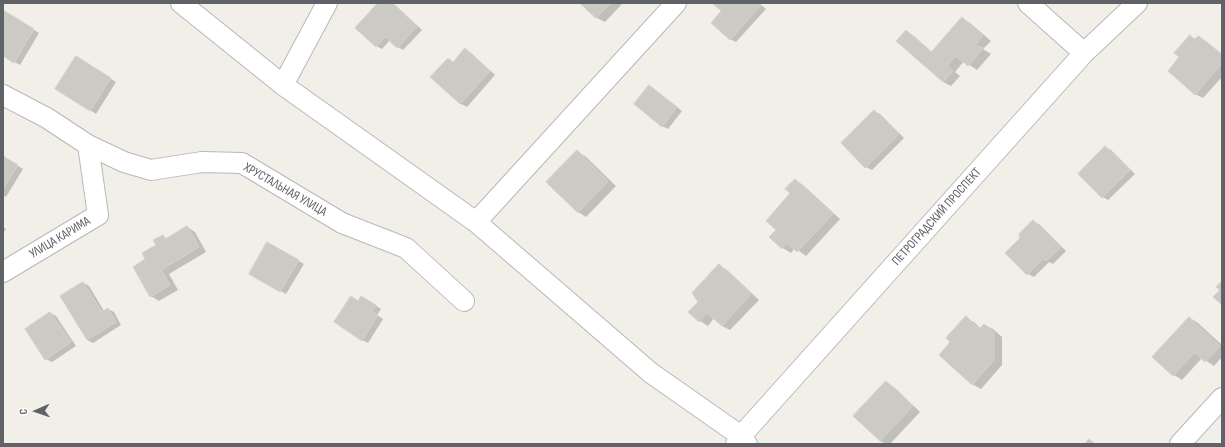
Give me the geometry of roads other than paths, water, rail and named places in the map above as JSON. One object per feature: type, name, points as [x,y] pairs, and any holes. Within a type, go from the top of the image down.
[{"type":"street","points":[[181,3],[283,86],[476,222],[651,373],[741,441]]},
{"type":"street","points":[[283,86],[327,3]]},
{"type":"street","points":[[476,222],[676,3]]},
{"type":"street","points":[[1028,3],[1084,53]]},
{"type":"street","name":"ПЕТРОГРАДСКИЙ ПРОСПЕКТ","points":[[741,441],[1084,53],[1137,3]]},
{"type":"street","name":"ХРУСТАЛЬНАЯ УЛИЦА","points":[[3,95],[47,118],[88,146],[124,162],[151,170],[202,162],[242,163],[342,223],[406,248],[464,301]]},
{"type":"street","name":"УЛИЦА КАРИМА","points":[[3,272],[98,215],[88,146]]},
{"type":"street","points":[[1180,444],[1222,398]]}]
